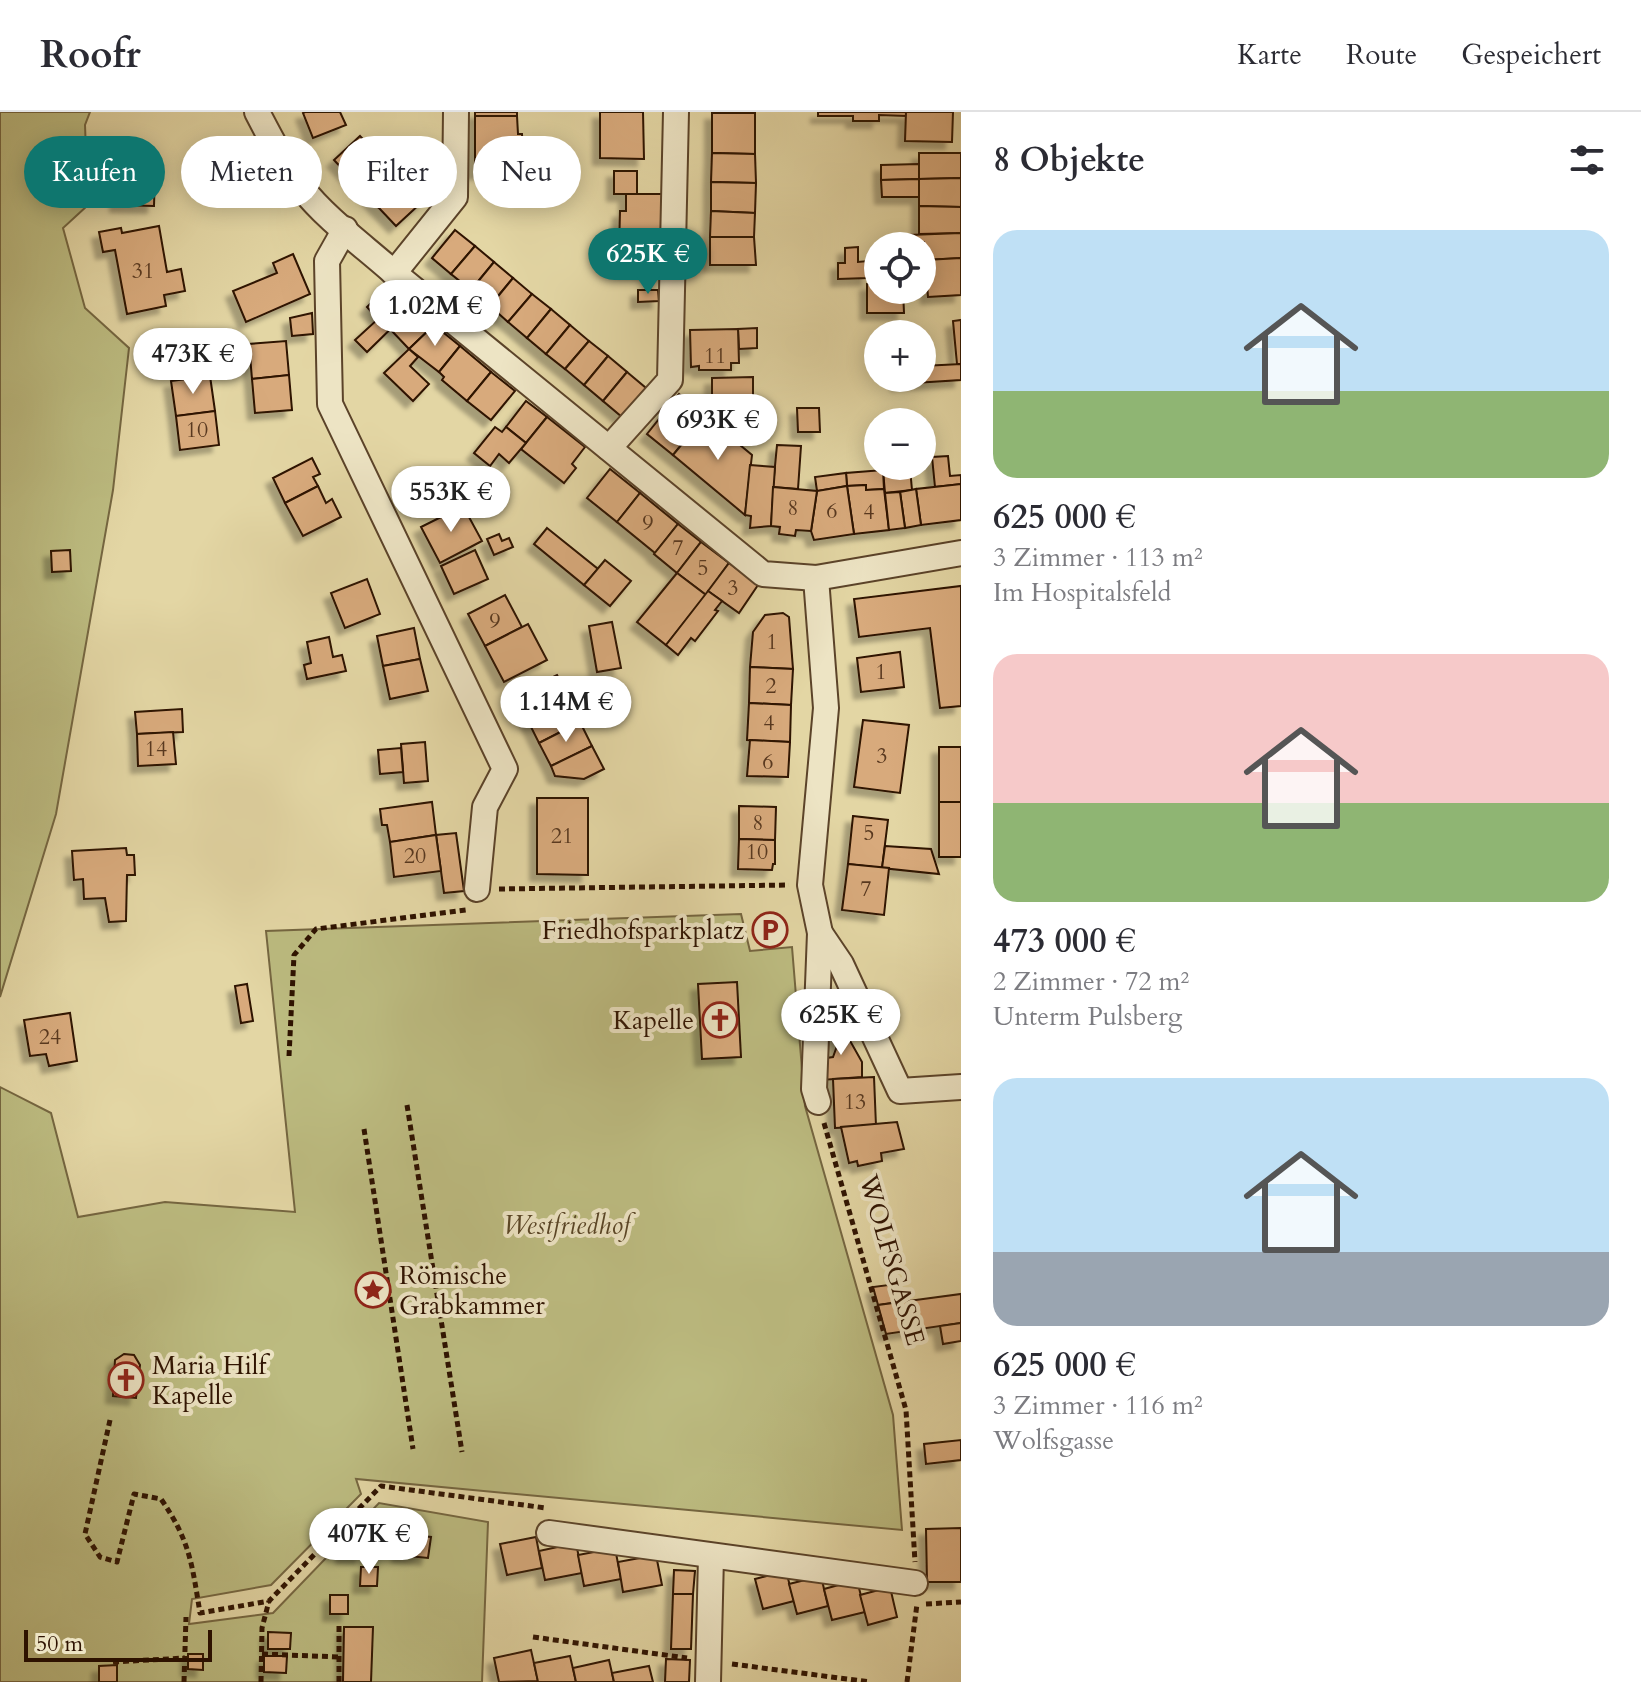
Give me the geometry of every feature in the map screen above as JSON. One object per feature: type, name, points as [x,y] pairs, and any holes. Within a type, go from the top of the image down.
[{"type":"street","points":[[257,112],[279,155],[304,190],[345,229],[394,273],[763,574],[816,578],[961,553]]},
{"type":"street","points":[[394,273],[455,197],[456,112]]},
{"type":"street","points":[[609,448],[670,380],[676,112]]},
{"type":"street","points":[[345,229],[327,261],[330,404],[505,769],[485,807],[477,889]]},
{"type":"street","points":[[816,578],[826,708],[810,885],[820,933],[814,1089],[818,1102]]},
{"type":"street","points":[[820,933],[841,964],[900,1091],[961,1087]]},
{"type":"street","points":[[549,1533],[711,1556],[916,1594]]},
{"type":"street","points":[[708,1682],[711,1556]]},
{"type":"path","points":[[289,1056],[294,955],[316,929],[475,908],[477,889],[810,885]]},
{"type":"path","name":"WOLFSGASSE","points":[[818,1102],[906,1410],[916,1594],[907,1682]]},
{"type":"path","points":[[407,1105],[462,1452]]},
{"type":"path","points":[[364,1129],[413,1449]]},
{"type":"path","points":[[110,1420],[85,1534],[100,1557],[117,1562],[134,1494],[161,1499],[180,1528],[191,1560],[200,1613],[269,1601]]},
{"type":"path","points":[[261,1682],[262,1628],[269,1601],[381,1486]]},
{"type":"path","points":[[916,1594],[961,1602]]},
{"type":"path","points":[[184,1682],[186,1617]]},
{"type":"path","points":[[339,1623],[339,1682]]},
{"type":"path","points":[[262,1654],[339,1657]]},
{"type":"path","points":[[113,1662],[185,1658]]},
{"type":"green space","points":[[0,112],[90,112],[85,125],[85,136],[24,136],[24,208],[85,208],[63,228],[85,308],[129,348],[113,490],[56,814],[0,997]]},
{"type":"green space","name":"Westfriedhof","points":[[741,914],[750,951],[792,947],[805,1106],[893,1415],[902,1530],[356,1479],[361,1494],[271,1585],[192,1599],[189,1624],[273,1613],[379,1503],[488,1522],[482,1682],[0,1682],[0,1087],[51,1113],[78,1217],[165,1202],[295,1212],[266,931]]},
{"type":"building","points":[[340,112],[346,125],[312,136],[303,113]]},
{"type":"building","points":[[475,112],[517,112],[517,116],[475,116]]},
{"type":"building","points":[[600,112],[643,112],[644,159],[600,158]]},
{"type":"building","points":[[818,112],[906,112],[906,116],[879,115],[879,121],[853,121],[853,116],[818,116]]},
{"type":"building","points":[[906,112],[953,112],[952,142],[905,141]]},
{"type":"building","points":[[712,113],[755,113],[755,154],[712,153]]},
{"type":"building","points":[[475,116],[517,116],[518,134],[522,136],[475,136]]},
{"type":"building","points":[[712,153],[755,154],[756,183],[711,182]]},
{"type":"building","points":[[919,153],[961,153],[961,178],[919,179]]},
{"type":"building","points":[[919,164],[919,179],[881,180],[881,165]]},
{"type":"building","points":[[614,171],[637,171],[637,194],[614,194]]},
{"type":"building","points":[[961,178],[961,207],[919,206],[919,179]]},
{"type":"building","points":[[919,179],[919,197],[882,197],[881,180]]},
{"type":"building","points":[[711,182],[756,183],[755,213],[711,211]]},
{"type":"building","points":[[626,194],[664,194],[662,271],[624,270],[625,251],[619,250],[620,211],[626,211]]},
{"type":"building","points":[[919,206],[961,207],[961,233],[919,232]]},
{"type":"building","points":[[379,208],[416,208],[396,226]]},
{"type":"building","points":[[711,211],[755,213],[754,237],[710,237]]},
{"type":"building","points":[[159,226],[167,272],[181,269],[185,291],[164,295],[166,306],[127,314],[115,250],[103,252],[99,232],[121,228],[122,233]]},
{"type":"building","points":[[455,230],[475,246],[451,274],[432,258]]},
{"type":"building","points":[[961,233],[961,258],[936,259],[936,234]]},
{"type":"building","points":[[710,237],[754,237],[756,265],[710,265]]},
{"type":"building","points":[[475,246],[494,262],[471,290],[451,274]]},
{"type":"building","points":[[858,247],[858,262],[864,261],[864,278],[838,279],[838,263],[845,263],[845,248]]},
{"type":"building","points":[[293,254],[310,294],[246,322],[233,291],[277,273],[273,263]]},
{"type":"building","points":[[961,258],[961,295],[936,297],[936,259]]},
{"type":"building","points":[[494,262],[513,278],[490,306],[471,290]]},
{"type":"building","points":[[513,278],[532,294],[508,322],[490,306]]},
{"type":"building","points":[[392,283],[414,306],[367,352],[355,340],[378,319],[367,307]]},
{"type":"building","points":[[638,290],[658,290],[659,301],[638,302]]},
{"type":"building","points":[[532,294],[551,309],[527,338],[508,322]]},
{"type":"building","points":[[867,304],[904,304],[904,313],[867,313]]},
{"type":"building","points":[[414,306],[434,325],[409,349],[390,329]]},
{"type":"building","points":[[551,309],[570,325],[546,354],[527,338]]},
{"type":"building","points":[[312,313],[313,334],[292,336],[290,318]]},
{"type":"building","points":[[961,320],[961,364],[957,364],[953,321]]},
{"type":"building","points":[[434,325],[460,346],[439,372],[409,349]]},
{"type":"building","points":[[570,325],[589,341],[565,369],[546,354]]},
{"type":"building","points":[[757,328],[757,348],[739,349],[738,329]]},
{"type":"building","points":[[738,329],[739,363],[731,363],[731,370],[691,367],[690,330]]},
{"type":"building","points":[[286,341],[289,375],[252,379],[249,344]]},
{"type":"building","points":[[589,341],[608,356],[584,385],[565,369]]},
{"type":"building","points":[[460,346],[491,372],[467,401],[442,380],[444,377],[439,372]]},
{"type":"building","points":[[409,349],[418,357],[410,366],[429,384],[413,401],[384,373]]},
{"type":"building","points":[[608,356],[627,372],[603,401],[584,385]]},
{"type":"building","points":[[961,364],[961,380],[936,382],[936,365]]},
{"type":"building","points":[[491,372],[515,391],[491,420],[467,401]]},
{"type":"building","points":[[627,372],[646,388],[622,417],[603,401]]},
{"type":"building","points":[[289,375],[292,410],[255,413],[252,379]]},
{"type":"building","points":[[210,376],[215,411],[176,416],[171,381]]},
{"type":"building","points":[[753,377],[753,400],[712,401],[712,378]]},
{"type":"building","points":[[679,394],[705,416],[673,455],[647,434]]},
{"type":"building","points":[[526,401],[547,417],[526,443],[506,427]]},
{"type":"building","points":[[797,408],[819,408],[820,432],[798,432]]},
{"type":"building","points":[[215,411],[219,445],[180,450],[176,416]]},
{"type":"building","points":[[705,416],[752,455],[745,515],[673,455]]},
{"type":"building","points":[[547,417],[585,447],[572,464],[576,468],[564,483],[521,449]]},
{"type":"building","points":[[495,427],[502,432],[506,427],[526,443],[509,463],[499,454],[490,466],[474,453]]},
{"type":"building","points":[[777,445],[801,446],[798,489],[773,487]]},
{"type":"building","points":[[948,456],[950,476],[961,475],[961,484],[935,487],[936,457]]},
{"type":"building","points":[[312,458],[320,474],[313,477],[318,486],[285,503],[273,478]]},
{"type":"building","points":[[750,465],[775,467],[771,526],[750,528],[751,516],[745,515]]},
{"type":"building","points":[[610,469],[640,493],[617,522],[587,498]]},
{"type":"building","points":[[864,472],[864,480],[884,480],[884,489],[866,490],[866,485],[847,486],[846,473]]},
{"type":"building","points":[[846,473],[847,486],[817,491],[815,477]]},
{"type":"building","points":[[884,480],[911,480],[912,490],[885,493]]},
{"type":"building","points":[[961,484],[961,520],[921,525],[916,489]]},
{"type":"building","points":[[866,485],[866,490],[884,489],[889,530],[854,534],[847,486]]},
{"type":"building","points":[[318,486],[326,503],[332,499],[341,517],[303,536],[285,503]]},
{"type":"building","points":[[847,486],[854,534],[814,540],[811,531],[817,491]]},
{"type":"building","points":[[773,487],[817,491],[811,531],[796,530],[795,536],[779,534],[780,527],[771,526]]},
{"type":"building","points":[[916,489],[921,525],[905,528],[900,492]]},
{"type":"building","points":[[900,492],[905,528],[889,530],[885,493]]},
{"type":"building","points":[[640,493],[678,524],[655,553],[617,522]]},
{"type":"building","points":[[463,506],[482,541],[440,563],[421,527]]},
{"type":"building","points":[[678,524],[701,542],[677,573],[654,554]]},
{"type":"building","points":[[547,528],[598,569],[584,585],[534,544]]},
{"type":"building","points":[[499,534],[502,541],[509,538],[513,547],[494,555],[487,539]]},
{"type":"building","points":[[701,542],[729,563],[706,595],[677,573]]},
{"type":"building","points":[[70,550],[71,571],[52,572],[51,551]]},
{"type":"building","points":[[475,550],[488,579],[454,594],[441,566]]},
{"type":"building","points":[[605,560],[631,581],[610,606],[584,585]]},
{"type":"building","points":[[729,563],[758,585],[739,613],[708,591]]},
{"type":"building","points":[[677,573],[706,595],[666,645],[637,622]]},
{"type":"building","points":[[367,579],[380,614],[345,628],[331,593]]},
{"type":"building","points":[[961,586],[961,706],[940,708],[930,628],[859,637],[854,599]]},
{"type":"building","points":[[708,591],[722,601],[715,610],[718,611],[695,641],[691,638],[678,655],[666,645]]},
{"type":"building","points":[[505,595],[522,627],[485,646],[468,614]]},
{"type":"building","points":[[783,613],[789,617],[793,669],[750,667],[753,632],[765,615]]},
{"type":"building","points":[[612,622],[621,668],[597,672],[589,626]]},
{"type":"building","points":[[528,624],[547,660],[504,682],[485,646]]},
{"type":"building","points":[[414,628],[420,659],[383,666],[377,636]]},
{"type":"building","points":[[329,637],[333,657],[342,655],[346,671],[307,679],[304,665],[311,663],[307,642]]},
{"type":"building","points":[[900,652],[904,687],[861,692],[857,658]]},
{"type":"building","points":[[420,659],[428,691],[390,699],[383,666]]},
{"type":"building","points":[[750,667],[793,669],[791,705],[749,703]]},
{"type":"building","points":[[557,675],[568,698],[527,719],[515,695]]},
{"type":"building","points":[[568,698],[580,722],[539,743],[527,719]]},
{"type":"building","points":[[749,703],[791,705],[790,742],[747,740]]},
{"type":"building","points":[[182,709],[183,732],[137,734],[135,712]]},
{"type":"building","points":[[863,720],[909,725],[900,793],[854,787]]},
{"type":"building","points":[[580,722],[592,746],[551,766],[539,743]]},
{"type":"building","points":[[173,732],[176,764],[138,766],[137,734]]},
{"type":"building","points":[[750,740],[790,742],[788,777],[747,776]]},
{"type":"building","points":[[425,742],[428,781],[404,783],[401,744]]},
{"type":"building","points":[[592,746],[604,769],[584,779],[555,776],[551,766]]},
{"type":"building","points":[[939,747],[961,747],[961,802],[939,802]]},
{"type":"building","points":[[401,748],[403,772],[380,774],[378,750]]},
{"type":"building","points":[[537,798],[588,798],[588,875],[537,874]]},
{"type":"building","points":[[432,802],[436,835],[390,842],[387,825],[382,825],[380,809]]},
{"type":"building","points":[[939,802],[961,802],[961,857],[939,857]]},
{"type":"building","points":[[739,806],[776,807],[775,840],[739,839]]},
{"type":"building","points":[[853,816],[888,820],[882,868],[848,864]]},
{"type":"building","points":[[456,833],[464,891],[444,893],[436,835]]},
{"type":"building","points":[[436,835],[441,871],[394,877],[390,842]]},
{"type":"building","points":[[739,839],[775,840],[772,870],[738,869]]},
{"type":"building","points":[[885,846],[931,849],[939,874],[882,868]]},
{"type":"building","points":[[126,848],[127,855],[134,855],[135,875],[127,875],[126,921],[109,922],[105,898],[84,899],[83,879],[74,880],[72,851]]},
{"type":"building","points":[[848,864],[889,868],[884,915],[842,910]]},
{"type":"building","name":"Kapelle","points":[[737,982],[741,1057],[702,1059],[698,984]]},
{"type":"building","points":[[247,984],[253,1021],[241,1023],[235,986]]},
{"type":"building","points":[[70,1013],[77,1061],[49,1066],[46,1054],[30,1056],[24,1020]]},
{"type":"building","points":[[834,1024],[846,1024],[854,1034],[849,1039],[862,1062],[862,1077],[821,1080],[819,1059],[833,1057],[837,1046],[828,1035]]},
{"type":"building","points":[[874,1077],[876,1126],[835,1128],[833,1079]]},
{"type":"building","points":[[897,1122],[904,1149],[881,1153],[882,1161],[858,1166],[857,1161],[849,1163],[841,1127]]},
{"type":"building","points":[[896,1284],[898,1302],[878,1305],[873,1287]]},
{"type":"building","points":[[961,1294],[961,1323],[886,1334],[878,1305]]},
{"type":"building","points":[[961,1323],[961,1341],[943,1344],[940,1326]]},
{"type":"building","name":"Maria Hilf Kapelle","points":[[124,1354],[134,1355],[140,1365],[136,1398],[113,1396],[115,1360]]},
{"type":"building","points":[[961,1440],[961,1460],[926,1464],[924,1444]]},
{"type":"building","points":[[961,1528],[961,1582],[927,1582],[926,1529]]},
{"type":"building","points":[[401,1534],[431,1537],[428,1558],[399,1555]]},
{"type":"building","points":[[536,1537],[542,1568],[507,1575],[500,1544]]},
{"type":"building","points":[[350,1540],[363,1541],[362,1557],[343,1556],[344,1547],[349,1548]]},
{"type":"building","points":[[576,1543],[582,1573],[545,1580],[539,1551]]},
{"type":"building","points":[[615,1548],[621,1579],[584,1586],[578,1555]]},
{"type":"building","points":[[656,1555],[662,1585],[623,1592],[618,1562]]},
{"type":"building","points":[[361,1567],[378,1567],[377,1586],[360,1586]]},
{"type":"building","points":[[674,1570],[695,1571],[693,1594],[673,1594]]},
{"type":"building","points":[[786,1571],[794,1601],[763,1609],[755,1579]]},
{"type":"building","points":[[821,1576],[828,1606],[797,1614],[789,1584]]},
{"type":"building","points":[[857,1580],[865,1612],[832,1620],[824,1589]]},
{"type":"building","points":[[890,1587],[897,1617],[868,1625],[860,1595]]},
{"type":"building","points":[[673,1594],[693,1594],[691,1649],[671,1649]]},
{"type":"building","points":[[330,1595],[348,1595],[348,1614],[330,1614]]},
{"type":"building","points":[[344,1627],[373,1627],[371,1682],[343,1682]]},
{"type":"building","points":[[268,1632],[291,1633],[290,1649],[268,1649]]},
{"type":"building","points":[[531,1650],[538,1681],[499,1682],[494,1658]]},
{"type":"building","points":[[188,1654],[203,1654],[203,1670],[188,1669]]},
{"type":"building","points":[[264,1656],[287,1656],[286,1673],[264,1672]]},
{"type":"building","points":[[570,1656],[576,1682],[538,1682],[534,1663]]},
{"type":"building","points":[[666,1659],[690,1660],[689,1682],[665,1682]]},
{"type":"building","points":[[609,1660],[614,1682],[576,1682],[573,1668]]},
{"type":"building","points":[[117,1665],[117,1682],[99,1682],[99,1666]]},
{"type":"building","points":[[649,1666],[653,1682],[614,1682],[612,1673]]},
{"type":"place","name":"Friedhofsparkplatz","points":[[770,930]]},
{"type":"place","name":"Kapelle","points":[[720,1020]]},
{"type":"place","name":"Römische Grabkammer","points":[[373,1290]]},
{"type":"place","name":"Maria Hilf Kapelle","points":[[126,1380]]}]
